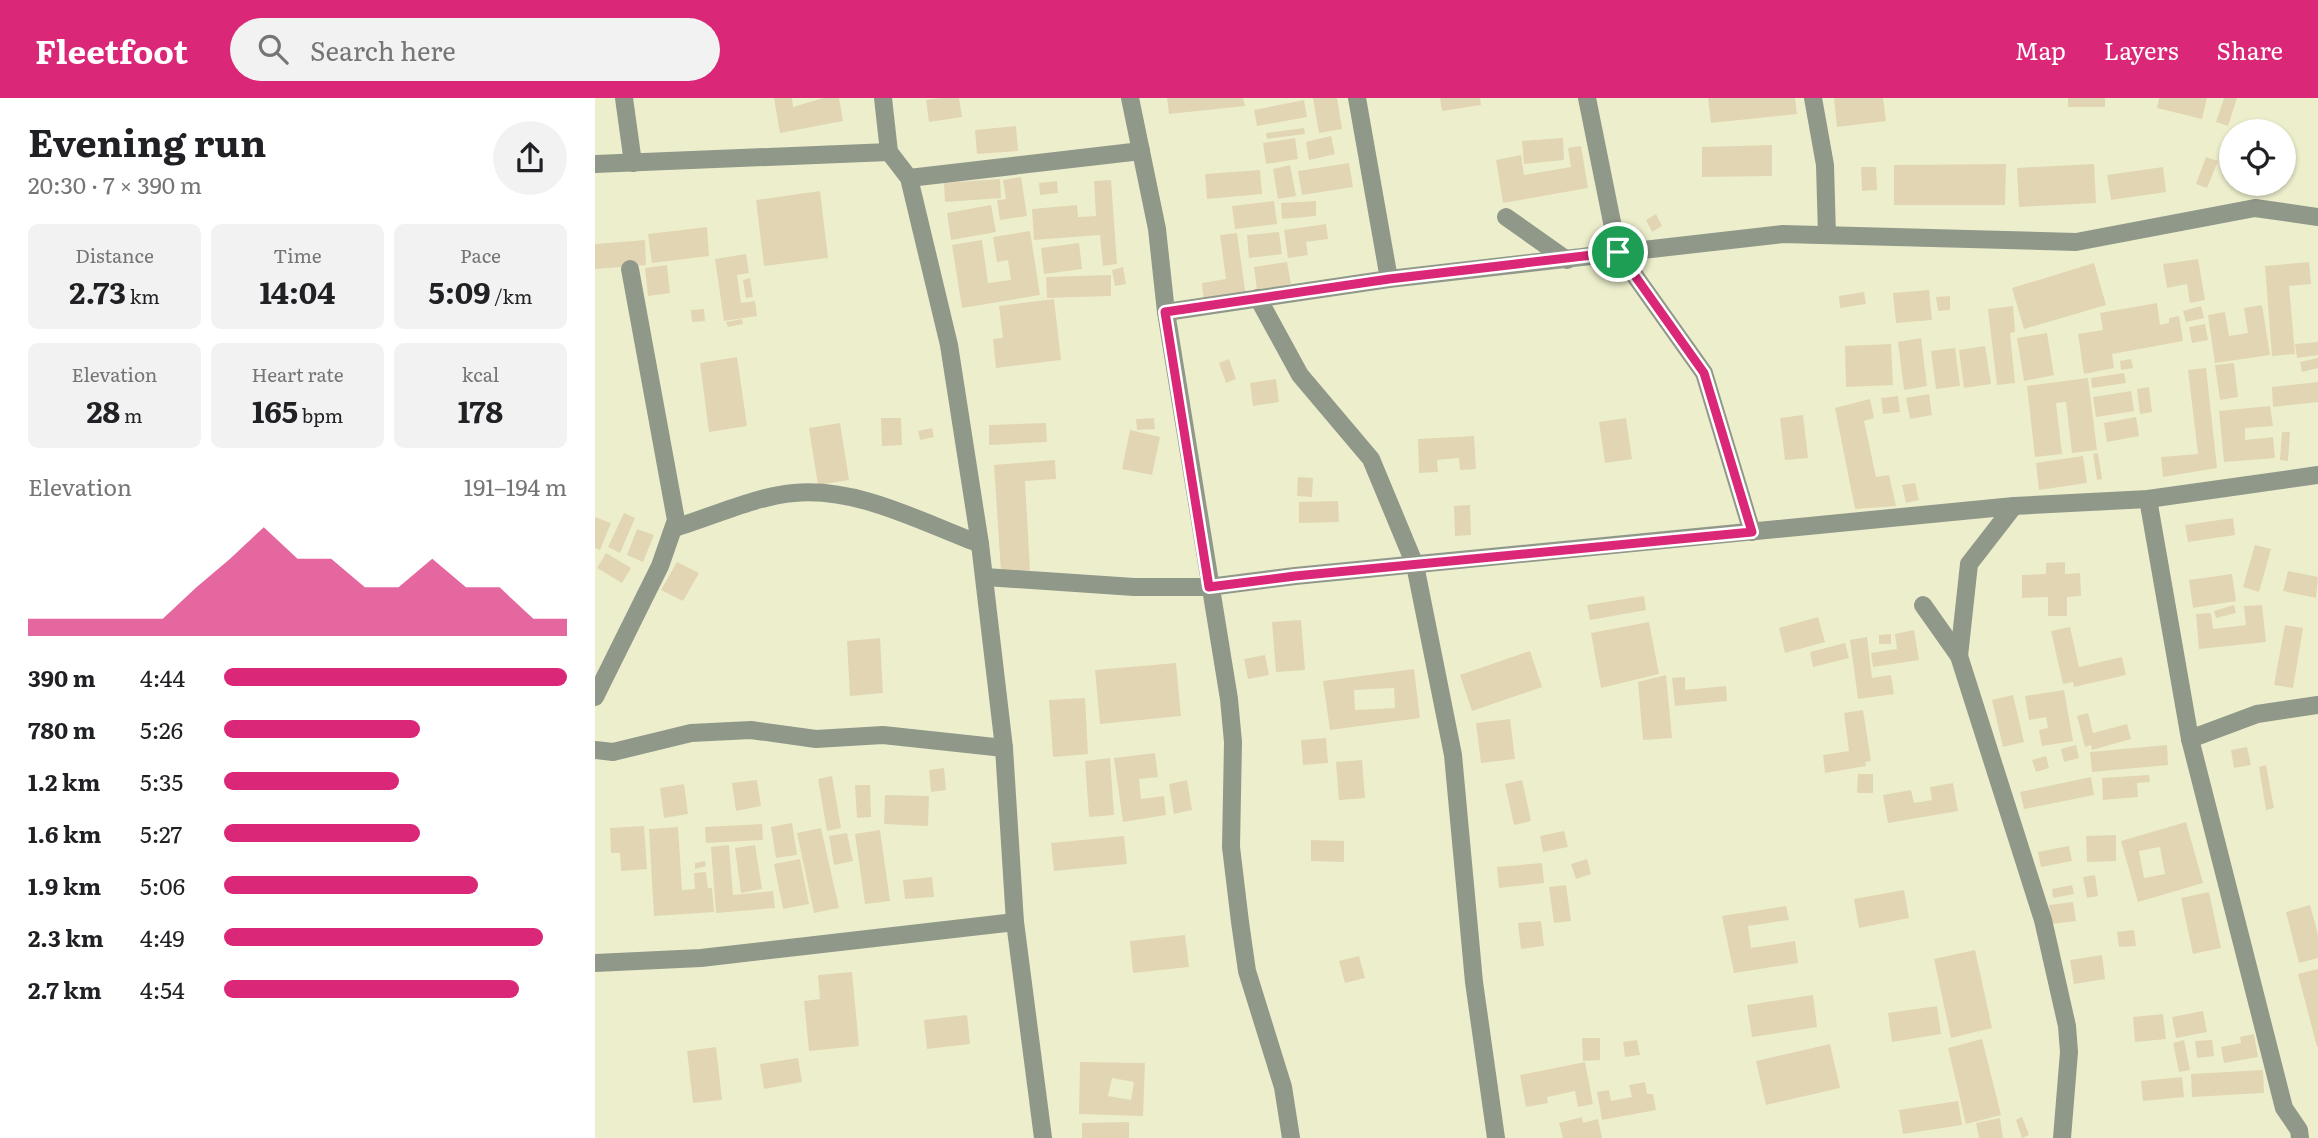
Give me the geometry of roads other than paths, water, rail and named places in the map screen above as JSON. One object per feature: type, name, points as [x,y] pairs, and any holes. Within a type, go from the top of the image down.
[{"type":"street","points":[[624,98],[633,163]]},
{"type":"street","points":[[883,98],[889,152],[909,178],[949,345],[985,577],[1004,748],[1015,922],[1038,1138]]},
{"type":"street","points":[[1130,98],[1157,229],[1165,312],[1229,699],[1233,743],[1231,847],[1245,959],[1283,1087],[1291,1138]]},
{"type":"street","points":[[1357,98],[1389,279]]},
{"type":"street","points":[[1587,98],[1618,252],[1704,373],[1752,532]]},
{"type":"street","points":[[1813,98],[1825,165],[1827,236]]},
{"type":"street","points":[[909,178],[1141,151]]},
{"type":"street","points":[[595,164],[889,152]]},
{"type":"street","points":[[1165,312],[1389,279],[1783,234],[2076,242],[2255,208],[2318,217]]},
{"type":"street","points":[[1506,217],[1567,260]]},
{"type":"street","points":[[595,697],[660,566],[676,520],[630,269]]},
{"type":"street","points":[[1258,298],[1300,374],[1371,459],[1415,565],[1453,755],[1473,982],[1496,1138]]},
{"type":"street","points":[[985,577],[1134,587],[1209,587],[2014,506],[2148,499],[2318,475]]},
{"type":"street","points":[[674,528],[782,495],[809,492],[860,498],[980,544]]},
{"type":"street","points":[[2148,499],[2190,739],[2284,1108],[2299,1130],[2300,1138]]},
{"type":"street","points":[[1959,656],[1969,564],[2014,506]]},
{"type":"street","points":[[1923,606],[1959,656],[2043,920],[2067,1026],[2069,1052],[2062,1138]]},
{"type":"street","points":[[2190,739],[2257,714],[2318,705]]},
{"type":"street","points":[[595,750],[613,752],[691,733],[751,730],[816,739],[883,735],[1004,748]]},
{"type":"street","points":[[595,963],[701,958],[1015,922]]}]
